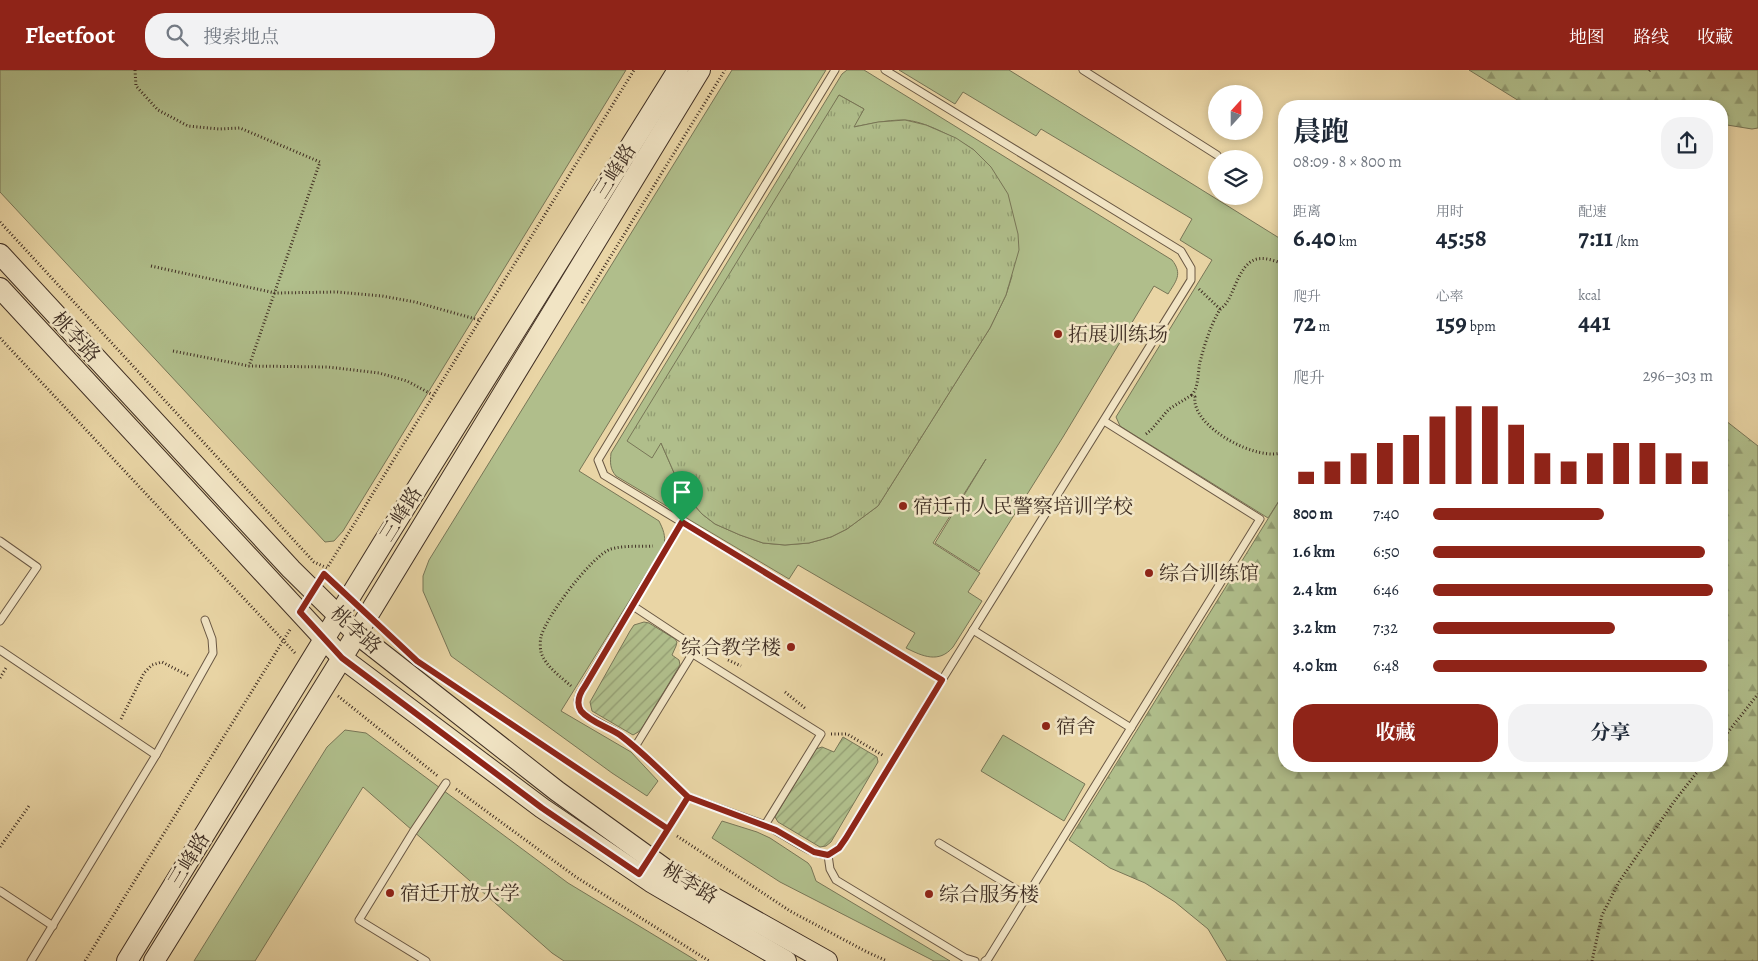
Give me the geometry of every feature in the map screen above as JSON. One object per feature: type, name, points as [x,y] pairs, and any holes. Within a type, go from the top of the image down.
[{"type":"main road","name":"三峰路","points":[[127,961],[324,638],[678,70]]},
{"type":"main road","name":"三峰路","points":[[154,961],[342,658],[700,70]]},
{"type":"main road","name":"桃李路","points":[[0,254],[356,634],[557,791],[644,866]]},
{"type":"main road","name":"桃李路","points":[[0,288],[342,658],[542,808],[798,955],[827,961]]},
{"type":"lane","points":[[835,70],[598,460],[604,475],[942,680]]},
{"type":"lane","points":[[682,522],[580,693],[578,700],[580,710],[587,716],[618,733],[688,797],[765,825],[814,852],[828,855],[839,848],[846,838],[1191,280],[1191,268],[1181,251],[885,70]]},
{"type":"lane","points":[[1083,70],[1209,150]]},
{"type":"lane","points":[[985,961],[1260,519],[1104,421]]},
{"type":"lane","points":[[0,541],[37,567],[0,621]]},
{"type":"lane","points":[[633,606],[692,645],[694,651],[694,654],[635,747]]},
{"type":"lane","points":[[31,961],[156,755],[213,653],[212,639],[205,620]]},
{"type":"lane","points":[[974,630],[1131,728]]},
{"type":"lane","points":[[0,650],[156,755]]},
{"type":"lane","points":[[694,654],[821,734],[765,825]]},
{"type":"lane","points":[[426,961],[359,920],[413,832],[446,783]]},
{"type":"lane","points":[[644,866],[688,797]]},
{"type":"lane","points":[[939,843],[1027,896]]},
{"type":"lane","points":[[828,855],[830,869],[836,880],[965,958],[975,961]]},
{"type":"lane","points":[[0,891],[53,926]]},
{"type":"path","points":[[135,70],[136,86],[158,110],[188,126],[219,129],[240,128],[320,162],[249,366]]},
{"type":"path","points":[[314,591],[634,70]]},
{"type":"path","points":[[0,222],[314,562],[327,568]]},
{"type":"path","points":[[1136,441],[1151,430],[1169,409],[1192,395],[1196,390],[1203,350],[1220,310],[1227,303],[1242,273],[1250,262],[1256,259],[1264,259],[1278,262]]},
{"type":"path","points":[[151,266],[275,292],[337,292],[382,296],[415,302],[480,320]]},
{"type":"path","points":[[1191,280],[1220,310]]},
{"type":"path","points":[[173,351],[249,366],[328,367],[379,373],[407,381],[433,396]]},
{"type":"path","points":[[1192,395],[1195,397],[1194,404],[1198,412],[1223,437],[1247,449],[1270,454],[1278,453]]},
{"type":"path","points":[[580,693],[554,671],[541,652],[541,636],[550,618],[581,573],[610,549],[629,546],[658,546],[666,550]]},
{"type":"path","points":[[85,961],[300,612]]},
{"type":"path","points":[[116,728],[144,673],[152,665],[162,662],[199,680]]},
{"type":"path","points":[[458,688],[790,911],[887,961]]},
{"type":"path","points":[[1728,732],[1758,694]]},
{"type":"path","points":[[821,734],[847,734],[893,761]]},
{"type":"path","points":[[1592,961],[1602,915],[1619,882],[1673,803],[1697,772]]},
{"type":"path","points":[[0,848],[28,806]]},
{"type":"green space","points":[[0,70],[626,70],[343,531],[334,541],[325,542],[0,192]]},
{"type":"green space","points":[[732,70],[826,70],[579,471],[659,521],[664,533],[664,545],[561,711],[631,752],[658,781],[647,796],[612,773],[451,656],[423,591],[423,576],[429,560]]},
{"type":"green space","points":[[847,70],[864,70],[1172,260],[1178,273],[1174,285],[1168,294],[1154,286],[979,571],[935,543],[986,459],[933,543],[980,573],[968,592],[982,601],[953,647],[948,652],[936,657],[924,656],[906,648],[915,633],[798,565],[789,579],[616,476],[611,466],[611,453],[842,74]],"holes":[[[839,95],[864,109],[853,127],[878,122],[911,121],[940,131],[974,150],[1012,276],[1006,295],[990,328],[878,506],[847,529],[831,537],[809,543],[785,545],[763,543],[715,524],[702,514],[682,491],[661,443]]]},
{"type":"green space","points":[[899,70],[1009,70],[1208,194],[1208,205],[1226,205],[1278,237],[1278,502],[1268,518],[1120,426],[1116,417],[1212,260],[1180,240],[1192,219],[1041,129],[1036,136],[963,92],[955,104]]},
{"type":"green space","points":[[1469,70],[1758,70],[1758,128],[1752,129],[1728,125],[1728,100],[1518,100]]},
{"type":"green space","points":[[839,95],[864,109],[854,127],[878,122],[905,120],[926,125],[956,138],[974,150],[991,167],[1008,194],[1018,234],[1019,250],[1006,295],[990,328],[878,506],[847,529],[831,537],[809,543],[785,545],[763,543],[715,524],[702,514],[682,491],[661,443],[652,458],[627,441]]},
{"type":"green space","points":[[1728,422],[1758,446],[1758,961],[1227,961],[1208,929],[1175,902],[1145,883],[1110,868],[1069,840],[1278,503],[1278,772],[1728,772]]},
{"type":"green space","points":[[644,622],[649,623],[675,639],[677,642],[672,655],[679,660],[680,665],[640,731],[633,735],[592,711],[590,702],[634,625]]},
{"type":"green space","points":[[345,730],[366,733],[568,883],[697,961],[564,961],[552,953],[363,787],[255,961],[194,961],[327,747]]},
{"type":"green space","points":[[1003,735],[1085,784],[1064,821],[981,771]]},
{"type":"green space","points":[[843,737],[877,757],[878,762],[831,842],[826,846],[820,847],[778,822],[775,817],[816,749],[822,747],[834,752]]},
{"type":"green space","points":[[722,821],[770,838],[808,863],[816,881],[950,961],[934,961],[780,882],[712,838]]},
{"type":"place","name":"拓展训练场","points":[[1058,334]]},
{"type":"place","name":"宿迁市人民警察培训学校","points":[[903,506]]},
{"type":"place","name":"综合训练馆","points":[[1149,573]]},
{"type":"place","name":"综合教学楼","points":[[791,647]]},
{"type":"place","name":"宿舍","points":[[1046,726]]},
{"type":"place","name":"宿迁开放大学","points":[[390,893]]},
{"type":"place","name":"综合服务楼","points":[[929,894]]},
{"type":"route","points":[[682,522],[580,693],[578,700],[580,710],[587,716],[618,733],[688,797],[668,829],[417,661],[324,574],[300,612],[342,658],[542,808],[639,874],[668,829],[678,813],[688,797],[765,825],[814,852],[828,855],[839,848],[846,838],[942,680],[682,522]]}]
